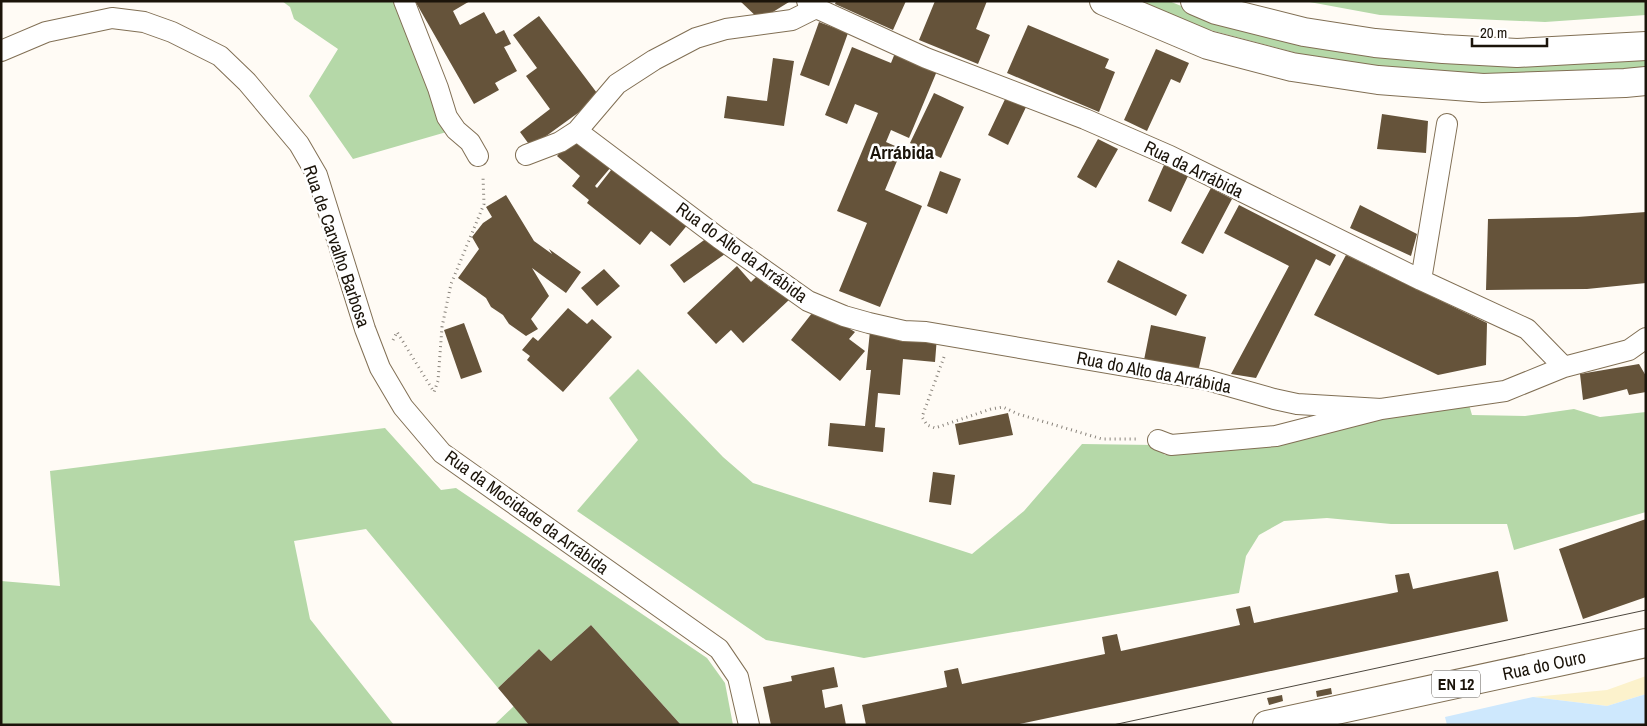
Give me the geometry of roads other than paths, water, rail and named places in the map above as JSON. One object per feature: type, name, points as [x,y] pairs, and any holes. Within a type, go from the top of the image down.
[{"type":"main road","points":[[1104,1],[1208,45],[1292,67],[1378,80],[1482,88],[1646,81]]},
{"type":"main road","points":[[1195,1],[1216,10],[1304,32],[1385,44],[1444,50],[1517,53],[1646,46]]},
{"type":"main road","name":"Rua do Ouro","points":[[1267,725],[1646,643]]},
{"type":"street","points":[[404,1],[438,88],[447,117],[456,130],[470,142],[478,156]]},
{"type":"street","points":[[526,155],[560,142],[577,131],[617,84],[654,60],[696,38],[726,29],[792,20],[812,5]]},
{"type":"street","name":"Rua da Arrábida","points":[[812,5],[926,58],[1085,120],[1170,156],[1421,280],[1527,329],[1564,367]]},
{"type":"street","name":"Rua de Carvalho Barbosa","points":[[1,51],[46,32],[112,18],[144,22],[172,32],[220,56],[247,82],[299,144],[317,175],[365,329],[380,368]]},
{"type":"street","points":[[1421,280],[1447,124]]},
{"type":"street","name":"Rua do Alto da Arrábida","points":[[577,131],[719,238],[808,301],[844,316],[904,331],[926,332],[1207,380],[1274,400],[1297,404],[1381,409]]},
{"type":"street","name":"Rua do Alto da Arrábida","points":[[1158,440],[1171,445],[1276,436],[1381,409],[1505,391],[1564,367],[1629,350],[1646,338]]},
{"type":"street","name":"Rua da Mocidade da Arrábida","points":[[380,368],[403,407],[442,453],[719,649],[738,677],[749,725]]},
{"type":"water","points":[[1646,694],[1646,725],[1447,725],[1445,717],[1533,697],[1607,706]]},
{"type":"tram line","points":[[1113,725],[1646,610]]},
{"type":"district","name":"Arrábida","points":[[902,152]]}]
